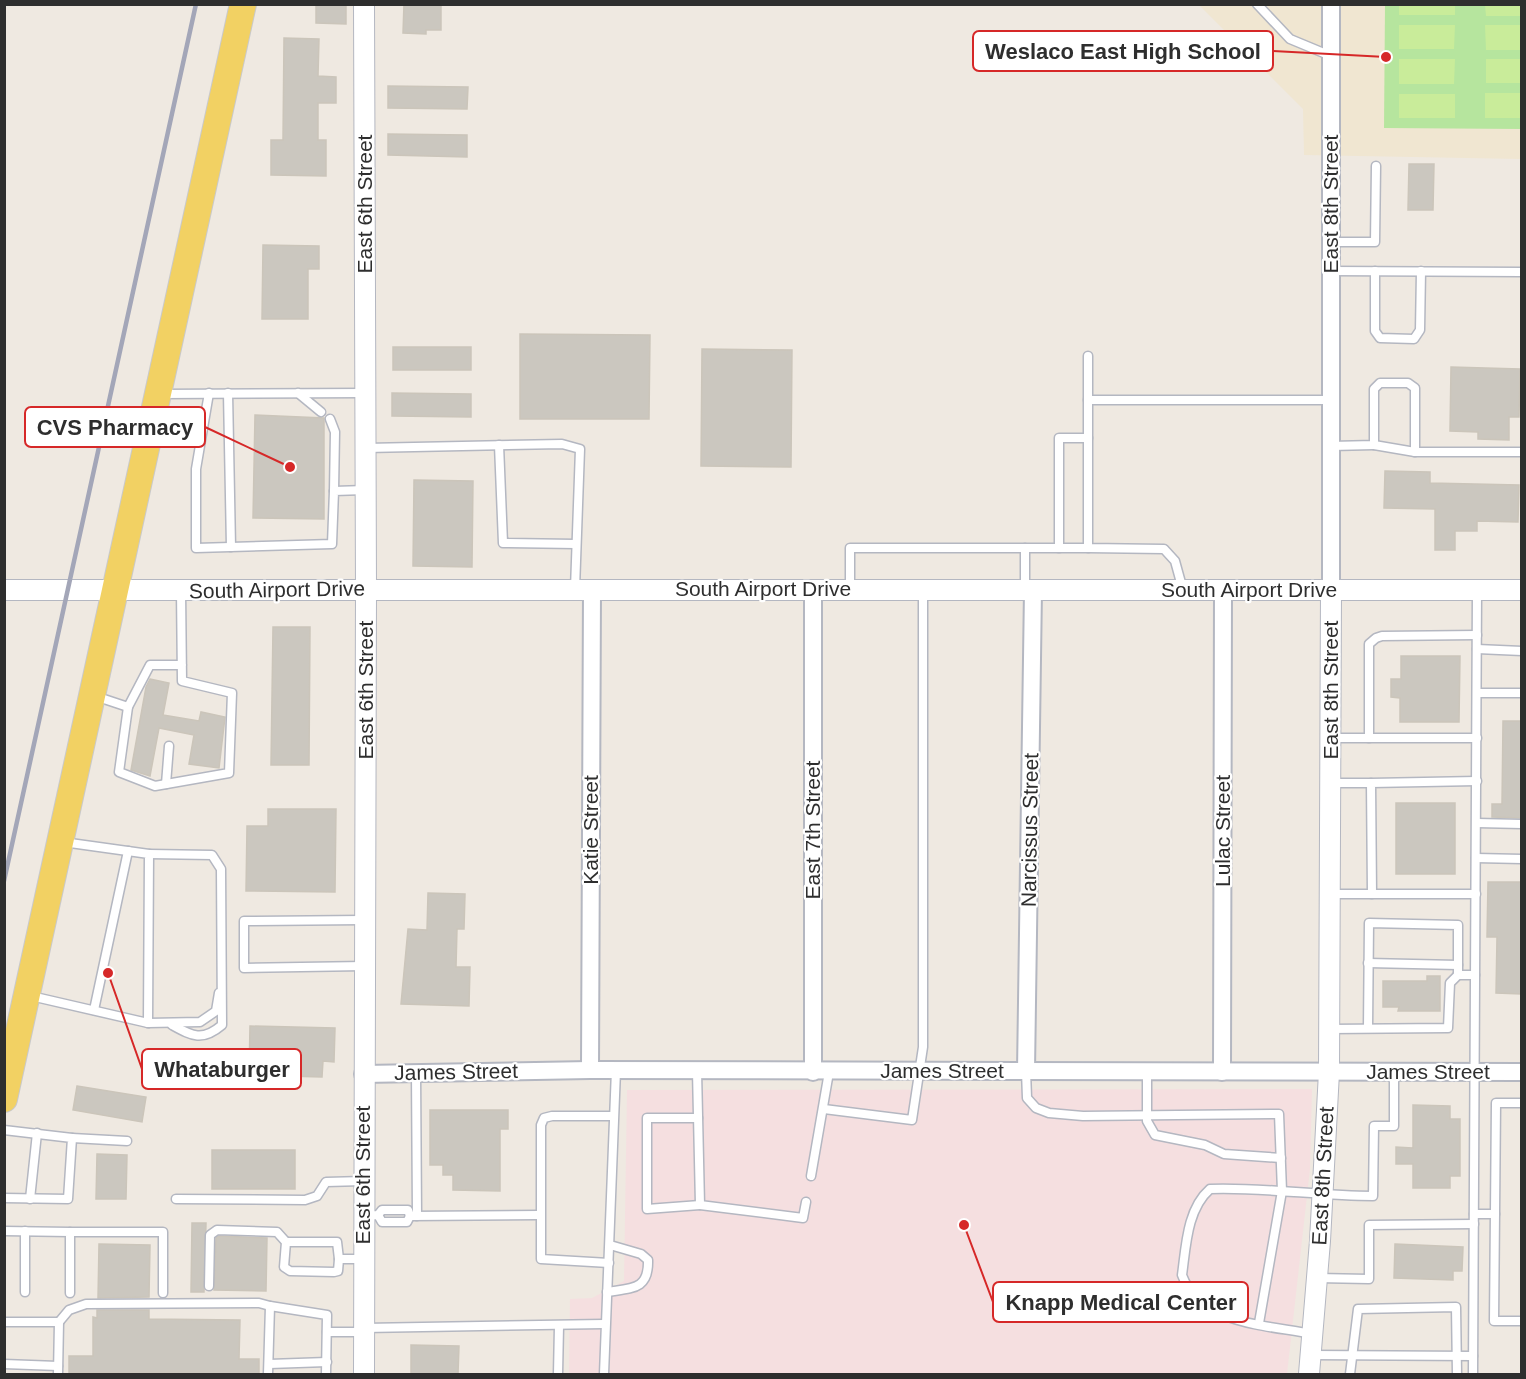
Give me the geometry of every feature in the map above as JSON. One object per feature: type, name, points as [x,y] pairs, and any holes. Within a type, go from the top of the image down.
[{"type":"main road","points":[[6,1083],[61,842],[243,4]]},
{"type":"street","name":"East 6th Street","points":[[364,4],[366,589],[363,1181],[370,1216],[363,1259],[364,1374]]},
{"type":"street","name":"East 8th Street","points":[[1310,1365],[1329,1072],[1331,4]]},
{"type":"street","name":"East 7th Street","points":[[813,589],[821,1072]]},
{"type":"street","name":"South Airport Drive","points":[[4,590],[1521,590]]},
{"type":"street","name":"Katie Street","points":[[583,590],[590,1070]]},
{"type":"street","name":"Narcissus Street","points":[[1026,1071],[1029,590]]},
{"type":"street","name":"Lulac Street","points":[[1222,1072],[1223,590]]},
{"type":"street","name":"James Street","points":[[363,1074],[590,1070],[1521,1072]]},
{"type":"lane","points":[[1257,4],[1290,39],[1331,56]]},
{"type":"lane","points":[[1331,242],[1375,242],[1376,166]]},
{"type":"lane","points":[[1331,271],[1521,272]]},
{"type":"lane","points":[[1375,271],[1375,330],[1380,338],[1414,339],[1420,330],[1420,272]]},
{"type":"lane","points":[[1088,356],[1088,548]]},
{"type":"lane","points":[[1374,446],[1374,389],[1380,383],[1408,383],[1415,388],[1415,452]]},
{"type":"lane","points":[[209,393],[196,469],[196,548],[332,544],[335,432],[330,420]]},
{"type":"lane","points":[[228,393],[231,547]]},
{"type":"lane","points":[[298,393],[321,412]]},
{"type":"lane","points":[[159,394],[366,393]]},
{"type":"lane","points":[[1088,400],[1331,400]]},
{"type":"lane","points":[[1059,548],[1059,438],[1088,438]]},
{"type":"lane","points":[[366,448],[562,444],[580,449],[576,544],[583,590]]},
{"type":"lane","points":[[499,445],[503,543],[576,544]]},
{"type":"lane","points":[[1331,446],[1374,446],[1415,452],[1521,452]]},
{"type":"lane","points":[[334,491],[366,490]]},
{"type":"lane","points":[[850,589],[850,548],[1088,548],[1164,549],[1175,561],[1183,590]]},
{"type":"lane","points":[[1025,548],[1029,590]]},
{"type":"lane","points":[[824,1109],[912,1120],[923,1047],[923,589]]},
{"type":"lane","points":[[1473,1374],[1477,590]]},
{"type":"lane","points":[[181,591],[182,665],[182,681],[232,693],[229,773],[155,786],[119,772],[128,707],[150,665],[182,665]]},
{"type":"lane","points":[[1369,738],[1369,644],[1373,640],[1382,636],[1477,635]]},
{"type":"lane","points":[[1477,649],[1521,651]]},
{"type":"lane","points":[[1477,693],[1521,693]]},
{"type":"lane","points":[[93,696],[128,707]]},
{"type":"lane","points":[[1330,738],[1477,738]]},
{"type":"lane","points":[[166,784],[169,746]]},
{"type":"lane","points":[[1331,783],[1477,781]]},
{"type":"lane","points":[[1371,783],[1372,894]]},
{"type":"lane","points":[[1477,823],[1521,824]]},
{"type":"lane","points":[[61,842],[149,854],[212,855],[221,869],[221,985],[224,1015],[222,1025],[210,1035],[191,1035],[172,1025]]},
{"type":"lane","points":[[94,1010],[128,851]]},
{"type":"lane","points":[[148,1023],[149,854]]},
{"type":"lane","points":[[1476,858],[1521,859]]},
{"type":"lane","points":[[1330,894],[1476,894]]},
{"type":"lane","points":[[364,921],[244,921],[244,968],[364,966]]},
{"type":"lane","points":[[1329,1029],[1368,1029],[1448,1028],[1450,984],[1458,975],[1458,925],[1369,923],[1368,1029]]},
{"type":"lane","points":[[1368,963],[1458,965]]},
{"type":"lane","points":[[1458,975],[1474,975]]},
{"type":"lane","points":[[27,995],[148,1023],[172,1025],[200,1022],[216,1011],[221,985]]},
{"type":"lane","points":[[606,1372],[604,1324],[610,1245],[616,1071]]},
{"type":"lane","points":[[697,1071],[700,1205]]},
{"type":"lane","points":[[1026,1071],[1027,1098],[1036,1108],[1049,1113],[1083,1116],[1279,1114],[1282,1191],[1259,1323]]},
{"type":"lane","points":[[1147,1071],[1147,1115],[1151,1131],[1155,1135],[1205,1145],[1224,1154],[1281,1158]]},
{"type":"lane","points":[[811,1176],[824,1109],[821,1072]]},
{"type":"lane","points":[[1312,1334],[1220,1315],[1197,1297],[1182,1275],[1189,1225],[1202,1196],[1210,1189],[1282,1191],[1322,1196],[1373,1196],[1374,1126],[1394,1126],[1394,1072]]},
{"type":"lane","points":[[414,1216],[416,1073]]},
{"type":"lane","points":[[1521,1103],[1496,1103],[1494,1321],[1521,1321]]},
{"type":"lane","points":[[609,1263],[541,1259],[540,1125],[544,1118],[613,1116]]},
{"type":"lane","points":[[698,1118],[647,1118],[647,1209],[700,1205],[803,1218],[806,1202]]},
{"type":"lane","points":[[4,1130],[72,1138],[128,1141]]},
{"type":"lane","points":[[30,1198],[37,1133]]},
{"type":"lane","points":[[4,1198],[68,1199],[72,1138]]},
{"type":"lane","points":[[176,1199],[304,1200],[317,1196],[327,1182],[363,1181]]},
{"type":"lane","points":[[1474,1214],[1495,1214]]},
{"type":"lane","points":[[370,1216],[382,1222],[407,1222],[414,1216],[539,1215]]},
{"type":"lane","points":[[1317,1278],[1369,1279],[1370,1225],[1474,1224]]},
{"type":"lane","points":[[208,1286],[210,1235],[213,1230],[277,1232],[286,1242],[284,1267],[290,1271],[338,1271],[337,1242],[286,1242]]},
{"type":"lane","points":[[4,1231],[163,1232],[163,1293]]},
{"type":"lane","points":[[25,1231],[25,1292]]},
{"type":"lane","points":[[69,1293],[70,1232]]},
{"type":"lane","points":[[606,1293],[643,1283],[648,1277],[648,1260],[641,1254],[610,1245]]},
{"type":"lane","points":[[339,1259],[363,1259]]},
{"type":"lane","points":[[4,1364],[58,1370],[58,1322],[69,1310],[86,1304],[259,1303],[327,1315],[326,1374]]},
{"type":"lane","points":[[268,1374],[270,1306]]},
{"type":"lane","points":[[1350,1374],[1358,1309],[1456,1307],[1457,1374]]},
{"type":"lane","points":[[4,1322],[58,1322]]},
{"type":"lane","points":[[327,1332],[604,1324]]},
{"type":"lane","points":[[558,1374],[559,1326]]},
{"type":"lane","points":[[1310,1365],[1352,1356],[1473,1356]]},
{"type":"lane","points":[[269,1364],[327,1362]]},
{"type":"shaded area","points":[[1199,5],[1521,5],[1521,159],[1304,155],[1303,109]]},
{"type":"shaded area","points":[[1312,1089],[1310,1169],[1287,1374],[569,1374],[570,1299],[592,1298],[624,1281],[627,1090]]},
{"type":"green space","points":[[1385,5],[1521,5],[1521,129],[1384,128]]},
{"type":"green space","points":[[1399,5],[1455,5],[1455,15],[1399,15]]},
{"type":"green space","points":[[1485,5],[1521,5],[1521,16],[1486,16]]},
{"type":"green space","points":[[1399,25],[1455,25],[1454,49],[1399,49]]},
{"type":"green space","points":[[1485,25],[1521,25],[1521,50],[1486,50]]},
{"type":"green space","points":[[1399,59],[1455,59],[1454,84],[1399,84]]},
{"type":"green space","points":[[1486,59],[1521,59],[1521,83],[1486,83]]},
{"type":"green space","points":[[1485,93],[1521,93],[1521,118],[1485,118]]},
{"type":"green space","points":[[1399,94],[1455,94],[1455,118],[1399,118]]},
{"type":"building","points":[[316,4],[346,4],[346,24],[316,23]]},
{"type":"building","points":[[404,4],[441,4],[441,30],[426,30],[426,34],[403,33]]},
{"type":"building","points":[[284,38],[319,39],[318,76],[336,77],[336,103],[318,103],[318,140],[326,140],[326,176],[271,175],[271,140],[283,140]]},
{"type":"building","points":[[388,86],[468,87],[467,109],[388,108]]},
{"type":"building","points":[[388,134],[467,135],[467,157],[388,155]]},
{"type":"building","points":[[1409,164],[1434,164],[1433,210],[1408,210]]},
{"type":"building","points":[[263,245],[319,246],[319,269],[308,269],[308,319],[262,319]]},
{"type":"building","points":[[520,334],[650,335],[649,419],[520,419]]},
{"type":"building","points":[[393,347],[471,347],[471,370],[393,370]]},
{"type":"building","points":[[702,349],[792,350],[791,467],[701,466]]},
{"type":"building","points":[[1451,367],[1520,369],[1519,417],[1509,417],[1509,440],[1478,439],[1478,432],[1450,431]]},
{"type":"building","points":[[392,393],[471,394],[471,417],[392,416]]},
{"type":"building","points":[[255,415],[324,418],[324,519],[253,518]]},
{"type":"building","points":[[1385,471],[1430,472],[1430,483],[1519,485],[1518,522],[1477,521],[1477,531],[1455,531],[1455,550],[1435,550],[1435,509],[1384,508]]},
{"type":"building","points":[[414,480],[473,481],[472,567],[413,566]]},
{"type":"building","points":[[273,627],[310,627],[309,765],[271,765]]},
{"type":"building","points":[[1401,656],[1460,656],[1459,722],[1400,722],[1400,698],[1391,697],[1391,679],[1401,679]]},
{"type":"building","points":[[150,679],[169,683],[163,715],[199,721],[201,712],[225,717],[219,768],[189,764],[194,735],[159,728],[150,776],[131,770],[146,687]]},
{"type":"building","points":[[1503,721],[1521,721],[1521,818],[1492,817],[1492,804],[1502,804]]},
{"type":"building","points":[[1396,803],[1455,803],[1455,874],[1396,874]]},
{"type":"building","points":[[268,809],[336,809],[335,892],[246,891],[247,826],[268,826]]},
{"type":"building","points":[[1488,882],[1521,882],[1521,994],[1496,993],[1497,937],[1487,937]]},
{"type":"building","points":[[428,893],[465,894],[464,929],[457,929],[456,967],[470,967],[469,1006],[401,1004],[408,929],[427,930]]},
{"type":"building","points":[[1427,976],[1440,976],[1440,1011],[1398,1011],[1399,1007],[1383,1007],[1383,981],[1427,981]]},
{"type":"building","points":[[250,1026],[335,1028],[334,1062],[323,1061],[322,1077],[249,1075]]},
{"type":"building","points":[[77,1086],[146,1097],[142,1122],[73,1110]]},
{"type":"building","points":[[1413,1105],[1450,1106],[1450,1119],[1460,1119],[1460,1176],[1450,1176],[1450,1188],[1413,1188],[1413,1164],[1396,1164],[1396,1147],[1413,1148]]},
{"type":"building","points":[[430,1110],[508,1110],[508,1129],[500,1129],[500,1191],[453,1190],[453,1175],[443,1175],[443,1165],[430,1165]]},
{"type":"building","points":[[212,1150],[295,1150],[295,1189],[212,1189]]},
{"type":"building","points":[[97,1154],[127,1155],[126,1199],[96,1199]]},
{"type":"building","points":[[192,1223],[206,1223],[204,1292],[191,1292]]},
{"type":"building","points":[[219,1236],[267,1238],[266,1291],[214,1290],[216,1238]]},
{"type":"building","points":[[99,1244],[150,1245],[149,1297],[98,1298]]},
{"type":"building","points":[[1395,1244],[1463,1247],[1462,1271],[1453,1271],[1453,1280],[1394,1278]]},
{"type":"building","points":[[97,1310],[149,1310],[149,1319],[240,1320],[239,1359],[259,1359],[259,1374],[69,1373],[69,1356],[93,1356],[93,1317],[97,1318]]},
{"type":"building","points":[[411,1345],[459,1346],[458,1374],[411,1374]]},
{"type":"railway","points":[[4,881],[196,4]]},
{"type":"place","name":"Weslaco East High School","points":[[1386,57]]},
{"type":"place","name":"CVS Pharmacy","points":[[290,467]]},
{"type":"place","name":"Whataburger","points":[[108,973]]},
{"type":"place","name":"Knapp Medical Center","points":[[964,1225]]}]
